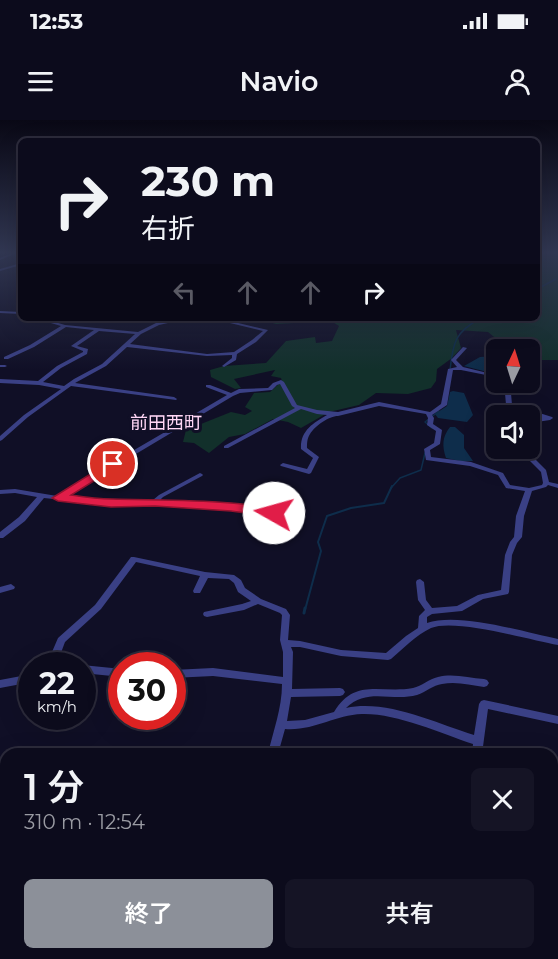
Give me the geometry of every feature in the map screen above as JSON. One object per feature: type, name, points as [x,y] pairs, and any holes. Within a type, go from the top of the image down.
[{"type":"street","points":[[0,312],[18,314]]},
{"type":"street","points":[[47,321],[65,326],[139,333]]},
{"type":"street","points":[[0,439],[26,416],[68,386],[104,365],[139,333],[158,324],[173,321]]},
{"type":"street","points":[[125,345],[207,355],[235,353],[266,330],[225,321]]},
{"type":"street","points":[[6,358],[32,346],[65,326]]},
{"type":"street","points":[[39,383],[59,367],[85,353],[86,350],[73,346],[97,330]]},
{"type":"street","points":[[461,368],[453,360],[465,348]]},
{"type":"street","points":[[224,366],[234,359],[235,353]]},
{"type":"street","points":[[486,374],[461,368],[451,369],[444,405],[431,416],[430,425],[440,432],[438,444],[427,449],[428,459],[471,464],[501,474],[508,487],[529,490],[539,488],[546,483],[558,486]]},
{"type":"street","points":[[0,381],[39,383],[174,399]]},
{"type":"street","points":[[58,498],[231,395],[270,389],[281,382],[295,406],[299,408],[333,414],[347,413],[379,404],[396,406],[431,416]]},
{"type":"street","points":[[208,386],[231,395]]},
{"type":"street","points":[[226,447],[299,408]]},
{"type":"street","points":[[283,465],[309,471],[316,457],[304,449],[304,439],[314,425],[333,414]]},
{"type":"street","points":[[156,415],[180,424]]},
{"type":"street","points":[[540,415],[550,418],[540,420]]},
{"type":"street","points":[[531,459],[544,471],[546,483]]},
{"type":"street","points":[[93,476],[110,483]]},
{"type":"street","points":[[155,502],[161,496],[200,476]]},
{"type":"street","points":[[0,492],[17,489],[40,497],[111,503],[155,502],[274,513]]},
{"type":"street","points":[[428,613],[459,609],[481,597],[504,591],[513,541],[519,537],[520,516],[529,490]]},
{"type":"street","points":[[0,536],[22,519],[40,497]]},
{"type":"street","points":[[56,652],[61,640],[98,607],[134,560],[205,575],[231,577],[238,582],[241,590],[258,601],[285,613],[285,644],[288,652],[287,693],[282,725],[275,748]]},
{"type":"street","points":[[197,591],[205,575]]},
{"type":"street","points":[[420,582],[422,600],[428,613],[422,630]]},
{"type":"street","points":[[0,590],[11,587]]},
{"type":"street","points":[[207,614],[243,608],[258,601]]},
{"type":"street","points":[[285,644],[300,644],[341,653],[388,657],[432,624],[453,622],[558,642]]},
{"type":"street","points":[[186,673],[213,672],[287,681]]},
{"type":"street","points":[[337,714],[347,700],[379,690],[411,693],[445,680],[484,683]]},
{"type":"street","points":[[0,684],[18,681]]},
{"type":"street","points":[[287,693],[340,692]]},
{"type":"street","points":[[477,748],[484,704],[558,720]]},
{"type":"street","points":[[282,725],[305,726],[337,714],[378,710],[478,741]]},
{"type":"green space","points":[[540,292],[558,292],[558,360],[540,360],[540,339],[497,339],[488,332],[456,330],[461,348],[437,369],[436,381],[431,388],[408,394],[376,393],[359,405],[329,412],[301,428],[273,419],[245,434],[229,437],[209,453],[194,443],[183,442],[186,430],[231,412],[245,415],[252,411],[245,407],[254,393],[270,392],[282,381],[281,378],[271,376],[275,370],[234,379],[241,388],[235,389],[211,377],[210,370],[224,366],[266,363],[286,341],[315,337],[316,343],[332,341],[339,326],[331,321],[540,321]]},
{"type":"green space","points":[[266,321],[331,321],[276,324]]},
{"type":"water","points":[[480,357],[486,357],[486,372],[464,366]]},
{"type":"water","points":[[450,392],[464,393],[473,415],[467,422],[438,418],[435,414],[447,406]]},
{"type":"water","points":[[450,427],[455,427],[464,435],[464,448],[473,461],[446,458],[443,442]]},
{"type":"waterway","points":[[450,370],[452,352],[457,339],[476,321]]},
{"type":"waterway","points":[[432,428],[425,422],[439,411]]},
{"type":"waterway","points":[[391,488],[400,478],[421,470],[425,453]]},
{"type":"waterway","points":[[305,610],[321,551],[318,542],[327,516],[351,508],[384,503],[391,488]]},
{"type":"waterway","points":[[304,613],[305,608]]},
{"type":"district","name":"前田西町","points":[[166,423]]},
{"type":"route","points":[[113,464],[58,498],[124,504],[155,502],[231,507],[274,513]]}]
